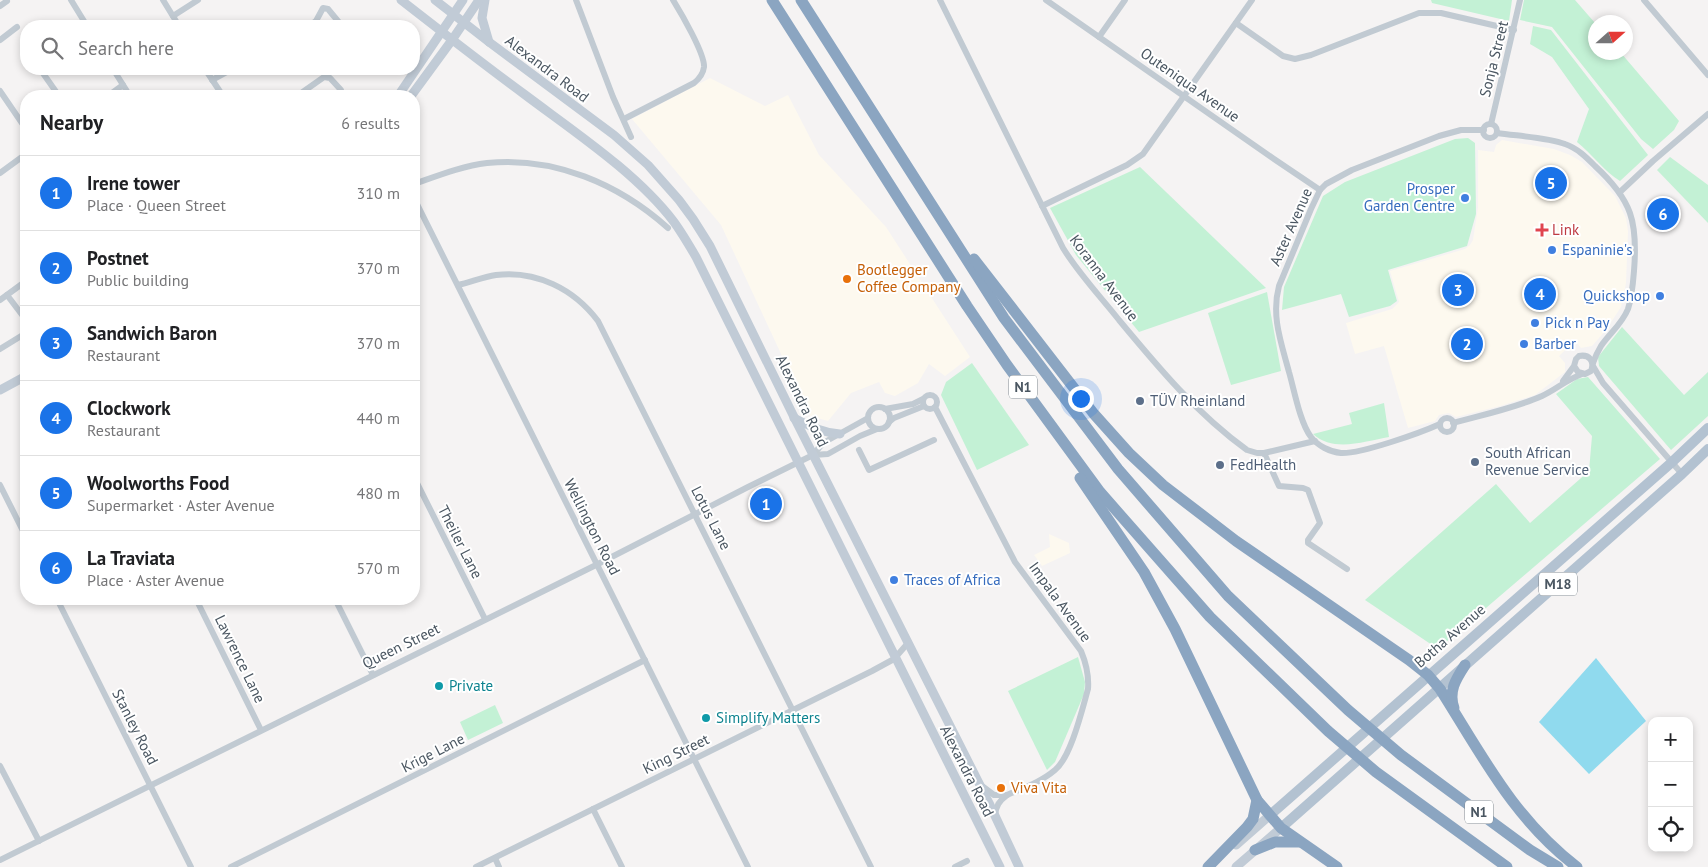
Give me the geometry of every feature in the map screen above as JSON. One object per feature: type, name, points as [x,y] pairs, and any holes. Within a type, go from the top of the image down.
[{"type":"highway","name":"N1","points":[[772,0],[967,306],[1007,365],[1100,492],[1210,618],[1328,731],[1376,772],[1507,867]]},
{"type":"highway","name":"N1","points":[[801,0],[1004,318],[1118,469],[1228,596],[1348,710],[1401,755],[1530,850],[1558,867]]},
{"type":"highway","points":[[926,196],[1080,396],[1119,442],[1153,476],[1185,503],[1236,541],[1428,675],[1440,689],[1490,771],[1509,798],[1530,824],[1554,848],[1577,867]]},
{"type":"highway","points":[[1007,365],[1027,402],[1108,517],[1144,572],[1174,629],[1257,800],[1281,828],[1336,867]]},
{"type":"highway","points":[[1458,717],[1451,694],[1454,683],[1465,665]]},
{"type":"highway","points":[[1210,867],[1253,819],[1257,800]]},
{"type":"highway","points":[[1255,850],[1275,842],[1299,842]]},
{"type":"main road","name":"Alexandra Road","points":[[401,0],[598,150],[639,185],[673,221],[696,257],[799,462],[894,659],[1000,867]]},
{"type":"main road","name":"Alexandra Road","points":[[435,0],[614,135],[648,165],[693,219],[710,246],[1019,867]]},
{"type":"main road","points":[[420,63],[463,0]]},
{"type":"main road","points":[[415,90],[479,0]]},
{"type":"main road","points":[[486,0],[482,18],[489,42]]},
{"type":"main road","points":[[402,90],[412,75]]},
{"type":"main road","points":[[0,390],[20,379]]},
{"type":"main road","points":[[794,417],[812,428],[828,434],[840,434]]},
{"type":"main road","name":"Botha Avenue","points":[[1210,867],[1671,464],[1708,428]]},
{"type":"main road","name":"M18","points":[[1236,867],[1440,689],[1708,449]]},
{"type":"street","points":[[71,0],[83,20]]},
{"type":"street","points":[[163,0],[175,20]]},
{"type":"street","points":[[173,16],[198,0]]},
{"type":"street","name":"Alexandra Road","points":[[576,0],[613,97],[631,137]]},
{"type":"street","points":[[624,119],[694,83],[703,73],[704,60],[673,0]]},
{"type":"street","name":"Koranna Avenue","points":[[940,0],[1042,206],[1071,260],[1166,376],[1186,397],[1243,447],[1252,452],[1264,453]]},
{"type":"street","name":"Outeniqua Avenue","points":[[1046,0],[1320,190]]},
{"type":"street","points":[[1099,37],[1125,0]]},
{"type":"street","points":[[1042,206],[1127,164],[1143,154],[1252,0]]},
{"type":"street","name":"Sonja Street","points":[[1491,124],[1520,0]]},
{"type":"street","points":[[1644,0],[1708,74]]},
{"type":"street","points":[[0,6],[7,1]]},
{"type":"street","points":[[317,20],[323,8],[326,7],[337,20]]},
{"type":"street","points":[[1236,23],[1278,53],[1295,59],[1311,55],[1419,13],[1441,13],[1514,30]]},
{"type":"street","points":[[0,40],[17,27]]},
{"type":"street","points":[[44,75],[55,90]]},
{"type":"street","points":[[117,75],[126,90]]},
{"type":"street","points":[[209,75],[218,90]]},
{"type":"street","points":[[212,80],[221,75]]},
{"type":"street","points":[[306,90],[324,77],[330,78],[341,90]]},
{"type":"street","points":[[116,90],[123,85]]},
{"type":"street","points":[[0,91],[20,120]]},
{"type":"street","points":[[1620,192],[1708,114]]},
{"type":"street","points":[[1491,124],[1496,127],[1497,132],[1494,137],[1488,137],[1484,134],[1485,126],[1491,124]]},
{"type":"street","name":"Aster Avenue","points":[[1315,441],[1306,427],[1278,335],[1275,308],[1279,286],[1320,190],[1342,174],[1439,136],[1461,130],[1484,130]]},
{"type":"street","points":[[1453,423],[1534,399],[1548,393],[1563,382],[1591,371],[1602,345],[1624,318],[1632,291],[1635,263],[1635,228],[1626,201],[1620,192],[1598,168],[1572,147],[1554,141],[1497,132]]},
{"type":"street","points":[[0,173],[20,158]]},
{"type":"street","points":[[420,182],[455,170],[486,163],[517,162],[544,165],[569,171],[612,188],[634,201],[668,228]]},
{"type":"street","name":"Wellington Road","points":[[420,210],[748,867]]},
{"type":"street","name":"Lotus Lane","points":[[458,285],[496,276],[526,275],[556,284],[585,304],[598,321],[871,867]]},
{"type":"street","points":[[0,300],[20,286]]},
{"type":"street","points":[[8,295],[20,312]]},
{"type":"street","points":[[0,349],[20,337]]},
{"type":"street","points":[[1563,382],[1577,358],[1602,345]]},
{"type":"street","points":[[1584,355],[1591,359],[1603,383],[1671,464],[1682,474]]},
{"type":"street","points":[[1574,366],[1576,371],[1603,383]]},
{"type":"street","points":[[813,455],[828,454],[860,436],[883,428],[894,418],[923,403],[928,395],[934,396],[937,402],[935,407],[928,409],[923,403]]},
{"type":"street","points":[[877,429],[870,424],[868,418],[868,414],[874,408],[881,407],[885,409],[923,403]]},
{"type":"street","name":"Impala Avenue","points":[[935,407],[1015,562],[1080,651],[1086,666],[1088,689],[1075,733],[1062,762],[1048,775],[1007,795]]},
{"type":"street","points":[[885,409],[889,414],[888,423]]},
{"type":"street","points":[[813,455],[823,443],[868,418]]},
{"type":"street","points":[[1441,427],[1443,419],[1447,418],[1453,423]]},
{"type":"street","points":[[1441,427],[1446,432],[1450,431],[1453,428],[1453,423]]},
{"type":"street","points":[[1347,569],[1308,543],[1308,540],[1320,523],[1309,492],[1303,488],[1278,486],[1264,453],[1315,441],[1328,450],[1348,453],[1441,427]]},
{"type":"street","points":[[859,450],[869,470],[934,440]]},
{"type":"street","name":"Queen Street","points":[[0,860],[596,565],[813,455]]},
{"type":"street","points":[[0,485],[20,525]]},
{"type":"street","name":"Theiler Lane","points":[[420,489],[485,619]]},
{"type":"street","name":"Stanley Road","points":[[60,605],[191,867]]},
{"type":"street","name":"Lawrence Lane","points":[[199,605],[261,730]]},
{"type":"street","points":[[338,605],[373,674]]},
{"type":"street","name":"King Street","points":[[476,867],[695,760],[894,659],[908,643]]},
{"type":"street","name":"Krige Lane","points":[[232,867],[645,660]]},
{"type":"street","points":[[0,766],[39,841]]},
{"type":"street","points":[[978,782],[994,795],[1007,795]]},
{"type":"street","points":[[995,817],[997,806],[1007,795]]},
{"type":"street","points":[[593,809],[622,867]]},
{"type":"street","points":[[495,858],[499,867]]},
{"type":"street","points":[[955,867],[967,861]]},
{"type":"shaded area","points":[[710,78],[765,106],[788,95],[819,155],[886,227],[970,357],[945,376],[929,364],[918,383],[895,396],[885,393],[879,382],[851,393],[828,421],[810,416],[721,225],[632,119]]},
{"type":"shaded area","points":[[1502,140],[1554,149],[1570,155],[1582,162],[1615,196],[1626,218],[1628,231],[1626,283],[1621,307],[1606,330],[1592,346],[1581,348],[1575,341],[1559,356],[1565,363],[1565,372],[1535,395],[1456,417],[1449,413],[1439,415],[1435,421],[1408,428],[1384,346],[1355,354],[1346,323],[1392,309],[1399,302],[1390,271],[1465,249],[1470,245],[1473,240],[1478,207],[1478,150],[1494,152],[1496,145]]},
{"type":"shaded area","points":[[1049,534],[1069,543],[1070,553],[1042,566],[1034,555],[1050,547]]},
{"type":"green space","points":[[1431,0],[1512,0],[1509,21],[1432,3]]},
{"type":"green space","points":[[1524,0],[1575,0],[1588,15],[1588,60],[1627,60],[1679,121],[1674,130],[1653,149],[1641,139],[1552,27],[1520,20]]},
{"type":"green space","points":[[1533,26],[1551,30],[1648,155],[1620,181],[1577,142],[1589,109],[1552,57],[1530,44]]},
{"type":"green space","points":[[1468,138],[1475,143],[1476,214],[1467,246],[1388,270],[1397,301],[1390,306],[1349,317],[1341,294],[1282,310],[1284,287],[1323,196],[1345,182],[1455,139]]},
{"type":"green space","points":[[1670,157],[1708,185],[1708,223],[1657,170]]},
{"type":"green space","points":[[1140,167],[1266,288],[1139,332],[1076,255],[1050,208]]},
{"type":"green space","points":[[1267,292],[1281,371],[1231,385],[1208,313]]},
{"type":"green space","points":[[1622,327],[1684,395],[1708,372],[1708,416],[1671,450],[1599,366],[1598,357]]},
{"type":"green space","points":[[972,363],[1029,445],[977,470],[941,395],[946,382]]},
{"type":"green space","points":[[1588,377],[1660,459],[1438,649],[1365,600],[1496,484],[1530,523],[1589,471],[1592,436],[1556,394],[1577,379]]},
{"type":"green space","points":[[1384,403],[1389,437],[1360,443],[1340,444],[1321,440],[1313,434],[1352,424],[1349,413]]},
{"type":"green space","points":[[1078,657],[1085,682],[1084,694],[1055,762],[1047,770],[1008,691]]},
{"type":"green space","points":[[495,705],[503,723],[468,740],[460,722]]},
{"type":"water","points":[[1596,658],[1646,721],[1589,774],[1539,722]]},
{"type":"place","name":"Woolworths Food","points":[[1551,183]]},
{"type":"place","name":"Prosper Garden Centre","points":[[1465,198]]},
{"type":"place","name":"La Traviata","points":[[1663,214]]},
{"type":"place","name":"Link","points":[[1542,230]]},
{"type":"place","name":"Espaninie's","points":[[1552,250]]},
{"type":"place","name":"Bootlegger Coffee Company","points":[[847,279]]},
{"type":"place","name":"Sandwich Baron","points":[[1458,290]]},
{"type":"place","name":"Clockwork","points":[[1540,294]]},
{"type":"place","name":"Quickshop","points":[[1660,296]]},
{"type":"place","name":"Pick n Pay","points":[[1535,323]]},
{"type":"place","name":"Postnet","points":[[1467,344]]},
{"type":"place","name":"Barber","points":[[1524,344]]},
{"type":"place","name":"TÜV Rheinland","points":[[1140,401]]},
{"type":"place","name":"South African Revenue Service","points":[[1475,462]]},
{"type":"place","name":"FedHealth","points":[[1220,465]]},
{"type":"place","name":"Irene tower","points":[[766,504]]},
{"type":"place","name":"Traces of Africa","points":[[894,580]]},
{"type":"place","name":"Private","points":[[439,686]]},
{"type":"place","name":"Simplify Matters","points":[[706,718]]},
{"type":"place","name":"Viva Vita","points":[[1001,788]]}]
